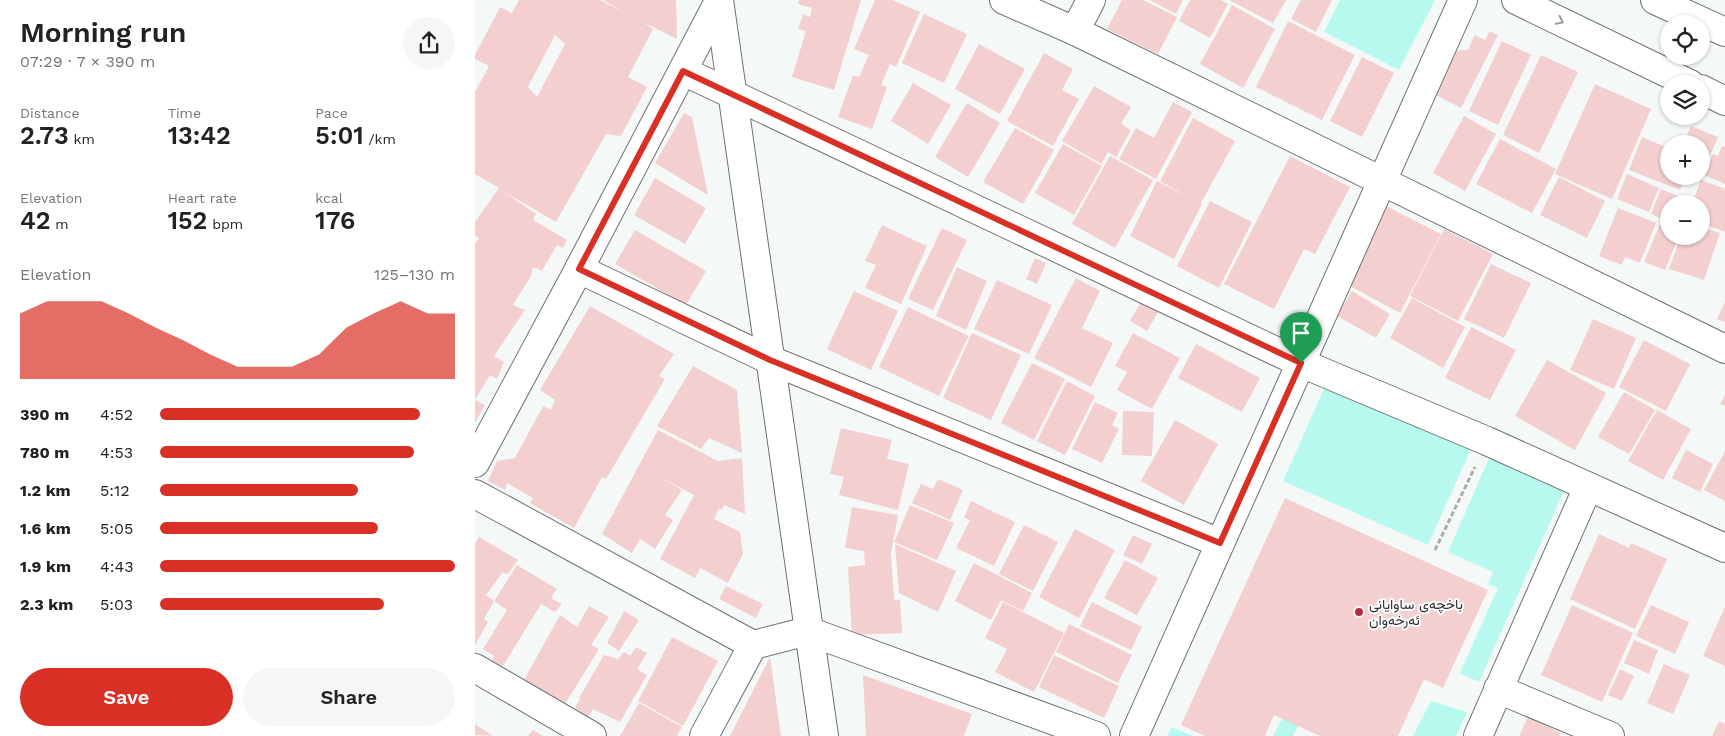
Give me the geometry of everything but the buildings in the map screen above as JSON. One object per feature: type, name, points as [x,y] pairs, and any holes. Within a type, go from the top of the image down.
[{"type":"street","points":[[1004,0],[1075,31],[1725,349]]},
{"type":"street","points":[[1075,31],[1091,0]]},
{"type":"street","points":[[1134,736],[1463,0]]},
{"type":"street","points":[[1516,0],[1671,75]]},
{"type":"street","points":[[1655,0],[1725,32]]},
{"type":"street","points":[[475,463],[719,1]]},
{"type":"street","points":[[719,1],[824,736]]},
{"type":"street","points":[[683,71],[1301,363],[1487,441],[1725,548]]},
{"type":"street","points":[[1710,94],[1725,101]]},
{"type":"street","points":[[579,269],[770,360],[1220,543]]},
{"type":"street","points":[[1478,736],[1588,487]]},
{"type":"street","points":[[475,494],[753,645],[808,631],[1096,736]]},
{"type":"street","points":[[704,736],[753,645]]},
{"type":"street","points":[[475,668],[592,736]]},
{"type":"street","points":[[1498,689],[1610,736]]},
{"type":"path","points":[[1435,550],[1487,441]]},
{"type":"green space","points":[[1340,0],[1435,0],[1399,70],[1324,32]]},
{"type":"green space","points":[[1326,384],[1471,449],[1428,545],[1283,481]]},
{"type":"green space","points":[[1490,456],[1565,489],[1479,682],[1460,673],[1498,588],[1488,584],[1493,572],[1448,552]]},
{"type":"green space","points":[[1295,695],[1310,700],[1293,736],[1273,736]]},
{"type":"green space","points":[[1431,701],[1467,712],[1456,736],[1413,736]]},
{"type":"green space","points":[[1172,727],[1193,736],[1167,736]]},
{"type":"place","name":"باخچەی ساوایانی ئەرخەوان","points":[[1359,612]]},
{"type":"route","points":[[683,71],[1301,363],[1220,543],[770,360],[579,269],[683,71]]}]
